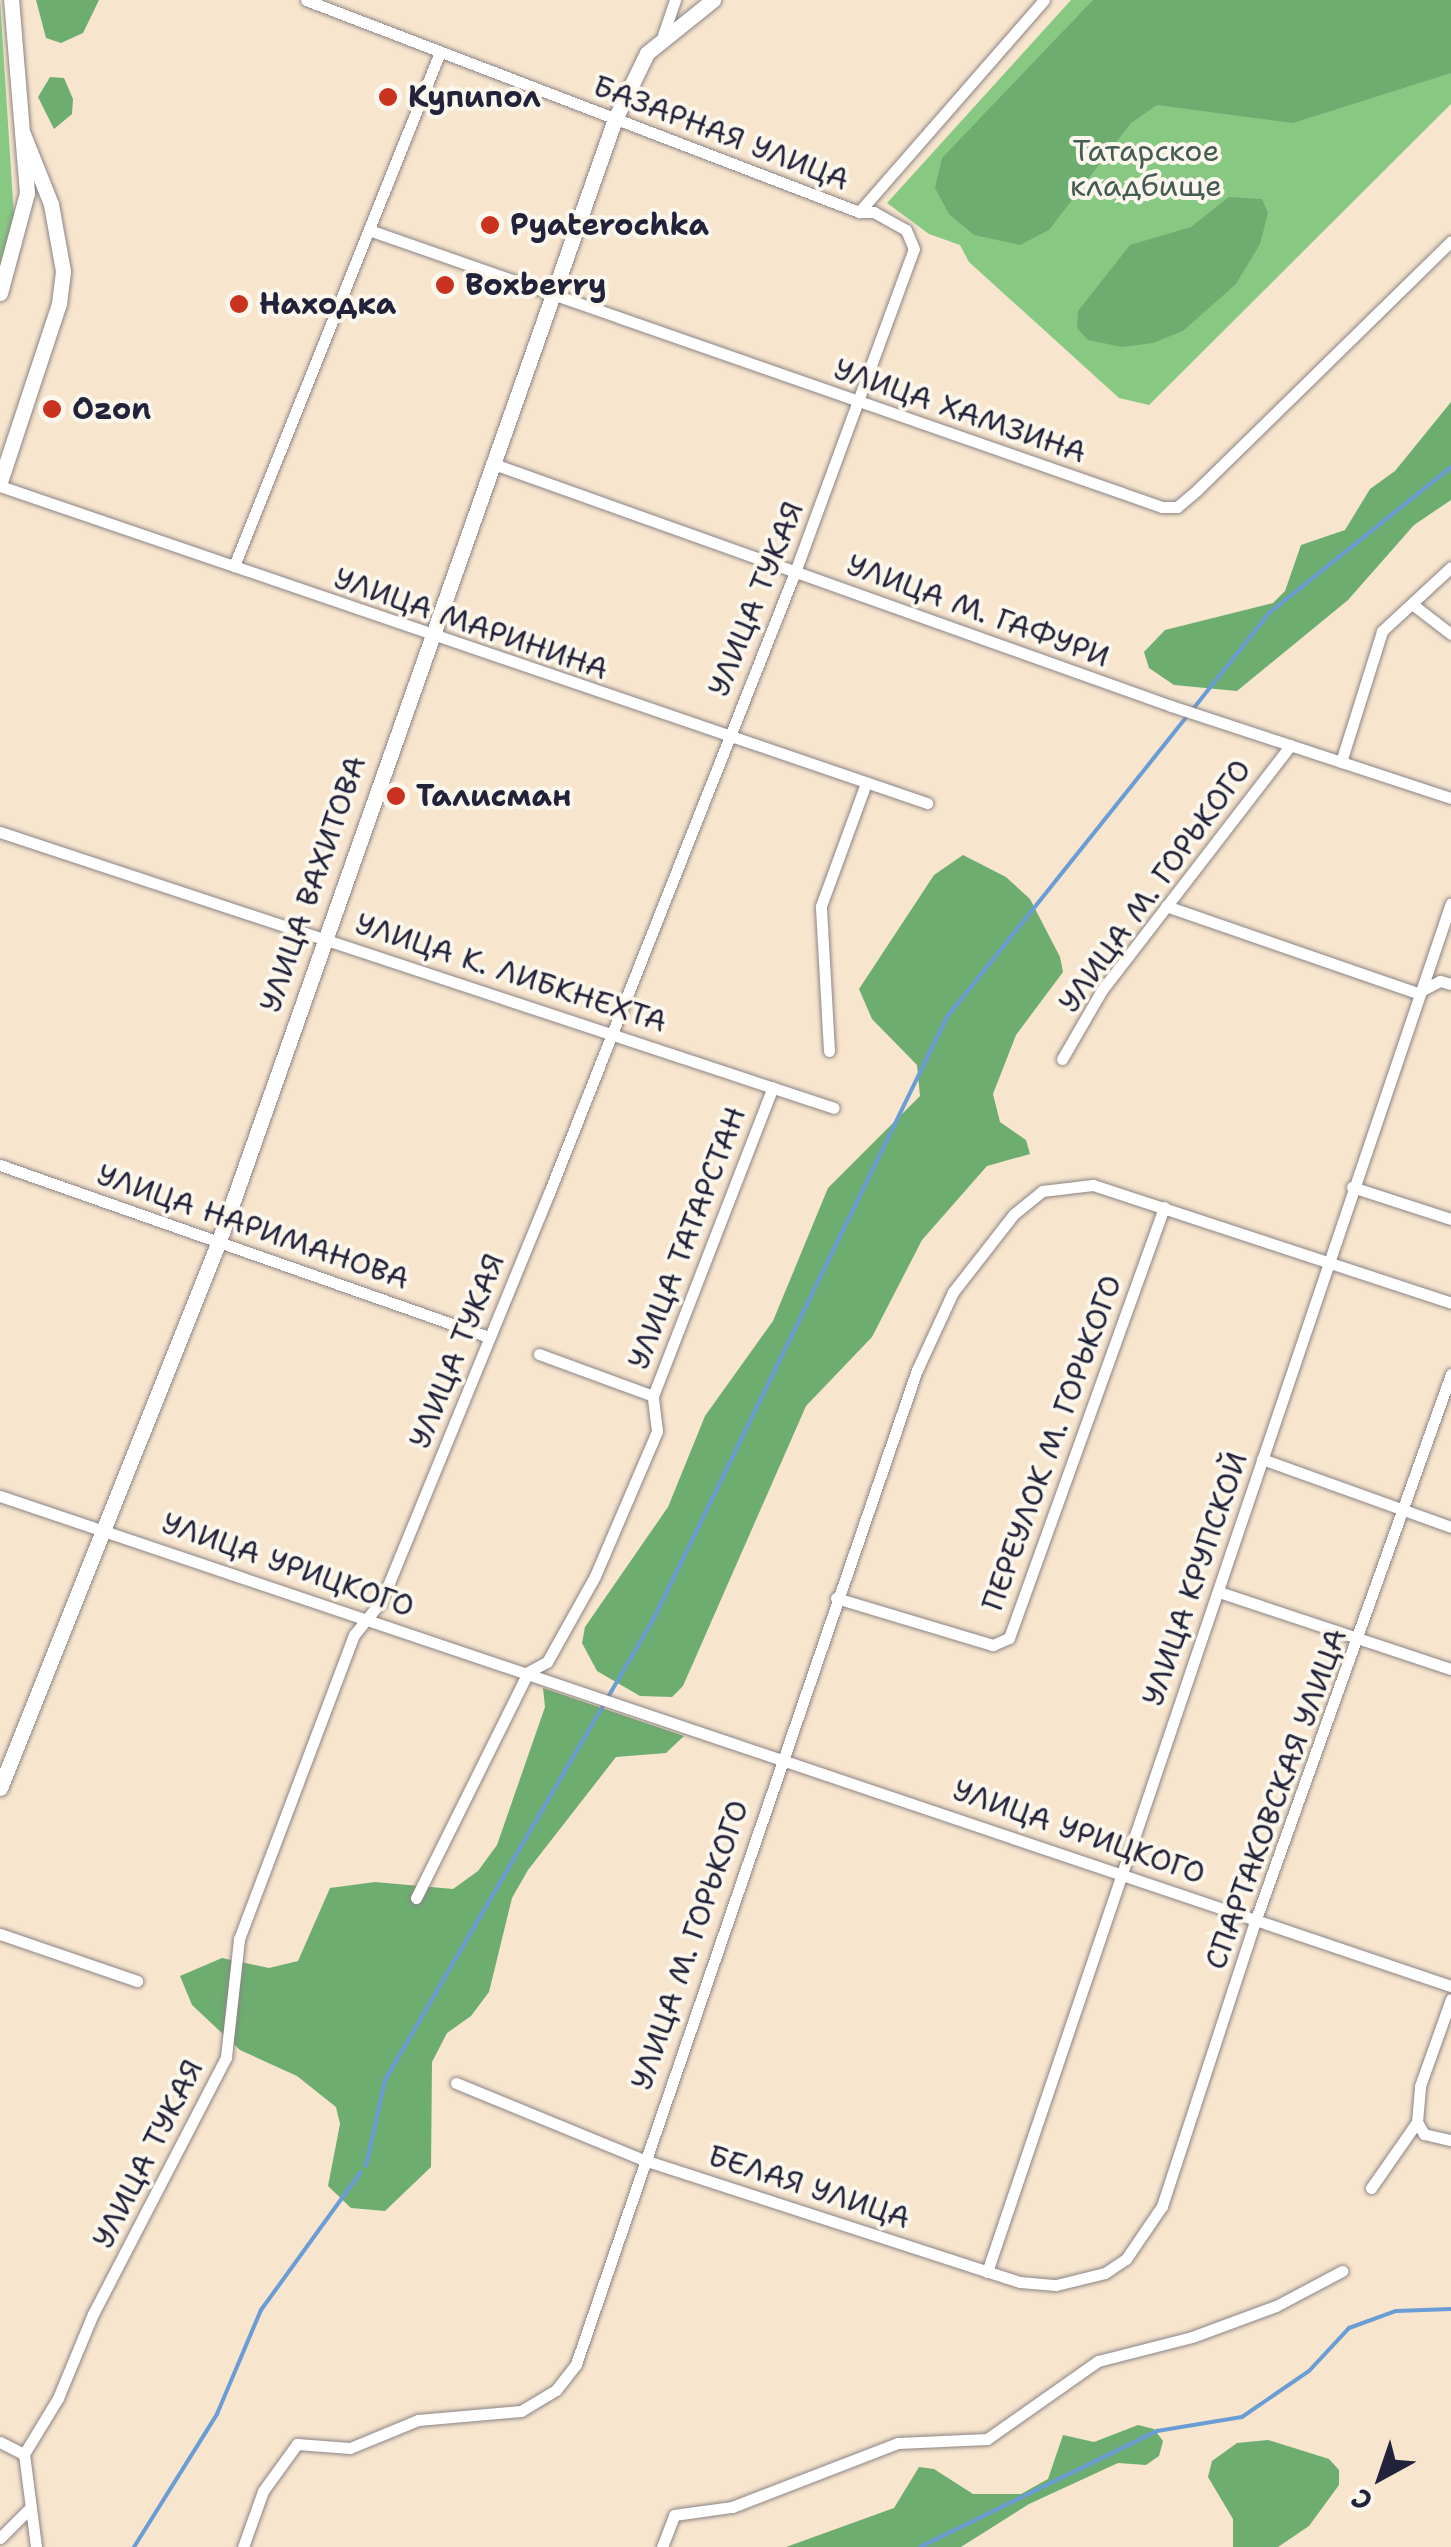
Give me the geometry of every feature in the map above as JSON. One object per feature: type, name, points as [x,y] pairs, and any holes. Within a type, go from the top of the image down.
[{"type":"street","points":[[0,292],[27,194],[11,0]]},
{"type":"street","name":"УЛИЦА ВАХИТОВА","points":[[0,1788],[219,1241],[548,294],[614,120],[647,53],[664,35],[675,0]]},
{"type":"street","points":[[664,35],[713,0]]},
{"type":"street","points":[[859,212],[1044,0]]},
{"type":"street","name":"БАЗАРНАЯ УЛИЦА","points":[[311,1],[906,230],[914,249]]},
{"type":"street","points":[[234,566],[440,52]]},
{"type":"street","points":[[0,484],[59,304],[63,271],[51,204],[23,134]]},
{"type":"street","name":"УЛИЦА ХАМЗИНА","points":[[369,230],[859,404],[1177,507],[1451,241]]},
{"type":"street","name":"УЛИЦА ТУКАЯ","points":[[24,2454],[58,2398],[93,2314],[226,2057],[239,1939],[354,1635],[372,1621],[613,1032],[795,572],[914,249]]},
{"type":"street","name":"УЛИЦА М. ГАФУРИ","points":[[491,463],[1170,706],[1451,798]]},
{"type":"street","name":"УЛИЦА МАРИНИНА","points":[[0,484],[428,638],[927,803]]},
{"type":"street","points":[[1342,762],[1373,648],[1394,615],[1412,604],[1451,567]]},
{"type":"street","points":[[1412,604],[1451,634]]},
{"type":"street","name":"УЛИЦА М. ГОРЬКОГО","points":[[1062,1059],[1102,990],[1291,745]]},
{"type":"street","points":[[829,1050],[821,906],[866,783]]},
{"type":"street","name":"УЛИЦА К. ЛИБКНЕХТА","points":[[0,832],[834,1108]]},
{"type":"street","name":"УЛИЦА КРУПСКОЙ","points":[[987,2272],[1417,992],[1451,903]]},
{"type":"street","points":[[1166,906],[1417,992],[1440,981],[1451,984]]},
{"type":"street","name":"УЛИЦА ТАТАРСТАН","points":[[416,1898],[528,1672],[547,1662],[595,1576],[657,1431],[653,1396],[773,1087]]},
{"type":"street","name":"УЛИЦА НАРИМАНОВА","points":[[0,1166],[489,1338]]},
{"type":"street","name":"УЛИЦА М. ГОРЬКОГО","points":[[243,2547],[263,2491],[297,2444],[350,2448],[418,2420],[521,2411],[556,2390],[583,2348],[641,2159],[836,1598],[916,1370],[953,1292],[1014,1214],[1035,1194],[1060,1186],[1092,1185],[1164,1207]]},
{"type":"street","points":[[1352,1186],[1451,1219]]},
{"type":"street","points":[[1164,1207],[1451,1303]]},
{"type":"street","name":"ПЕРЕУЛОК М. ГОРЬКОГО","points":[[836,1598],[994,1645],[1009,1638],[1164,1207]]},
{"type":"street","points":[[539,1354],[653,1396]]},
{"type":"street","name":"СПАРТАКОВСКАЯ УЛИЦА","points":[[1144,2239],[1162,2206],[1256,1919],[1361,1639],[1451,1374]]},
{"type":"street","points":[[1262,1458],[1451,1527]]},
{"type":"street","name":"УЛИЦА УРИЦКОГО","points":[[0,1496],[1451,1986]]},
{"type":"street","points":[[1218,1592],[1451,1669]]},
{"type":"street","points":[[0,1934],[136,1981]]},
{"type":"street","points":[[1371,2188],[1417,2122],[1420,2086],[1451,1998]]},
{"type":"street","name":"БЕЛАЯ УЛИЦА","points":[[456,2083],[641,2159],[987,2272],[1056,2286],[1105,2273],[1144,2239]]},
{"type":"street","points":[[1417,2122],[1424,2134],[1451,2140]]},
{"type":"street","points":[[662,2547],[674,2515],[732,2507],[898,2443],[987,2439],[1098,2361],[1192,2338],[1276,2306],[1342,2271]]},
{"type":"street","points":[[0,2442],[24,2454],[36,2547]]},
{"type":"street","points":[[0,2538],[29,2509]]},
{"type":"green space","points":[[0,0],[15,232],[0,272]]},
{"type":"green space","points":[[36,0],[99,0],[83,33],[61,43],[46,38]]},
{"type":"green space","name":"Татарское кладбище","points":[[1071,0],[1451,0],[1451,104],[1149,405],[1119,398],[969,262],[960,245],[929,234],[887,203]]},
{"type":"green space","points":[[1093,0],[1451,0],[1451,73],[1293,123],[1157,105],[1131,123],[1049,230],[1020,245],[974,235],[949,214],[935,188],[942,158]]},
{"type":"green space","points":[[50,77],[64,78],[73,99],[72,114],[54,129],[38,97]]},
{"type":"green space","points":[[1229,197],[1262,199],[1268,213],[1260,244],[1236,284],[1183,331],[1153,343],[1122,347],[1088,340],[1077,328],[1078,311],[1130,245],[1191,227]]},
{"type":"green space","points":[[1451,402],[1451,500],[1414,525],[1348,600],[1237,691],[1174,685],[1149,668],[1144,652],[1165,630],[1273,603],[1285,591],[1301,545],[1345,530],[1370,489],[1395,471]]},
{"type":"green space","points":[[963,855],[1006,877],[1030,899],[1060,957],[1063,972],[1016,1035],[993,1094],[1000,1122],[1026,1140],[1030,1154],[987,1166],[922,1240],[872,1337],[806,1406],[683,1686],[672,1697],[640,1696],[597,1671],[582,1643],[585,1627],[668,1507],[705,1416],[773,1321],[828,1188],[920,1096],[917,1065],[872,1019],[859,989],[934,875]]},
{"type":"green space","points":[[543,1688],[684,1736],[666,1753],[616,1757],[528,1870],[512,1898],[489,1992],[471,2016],[447,2033],[432,2062],[431,2167],[385,2211],[351,2208],[328,2186],[340,2124],[336,2107],[297,2076],[240,2050],[192,2005],[180,1976],[222,1958],[269,1968],[298,1961],[330,1888],[375,1882],[453,1889],[478,1871],[497,1845],[545,1707]]},
{"type":"green space","points":[[1138,2425],[1154,2429],[1163,2441],[1159,2456],[1146,2465],[1118,2463],[1029,2504],[961,2547],[786,2547],[894,2508],[919,2467],[934,2469],[973,2494],[1021,2494],[1048,2479],[1063,2435],[1094,2442]]},
{"type":"green space","points":[[1268,2440],[1329,2459],[1339,2470],[1339,2485],[1309,2526],[1278,2547],[1233,2547],[1233,2519],[1208,2477],[1212,2461],[1237,2443]]},
{"type":"waterway","points":[[1193,709],[1269,613],[1451,467]]},
{"type":"waterway","points":[[366,2166],[385,2080],[654,1618],[947,1017],[1187,716]]},
{"type":"waterway","points":[[134,2547],[217,2414],[261,2310],[361,2172]]},
{"type":"waterway","points":[[920,2547],[1157,2431],[1242,2417],[1309,2371],[1349,2328],[1396,2311],[1451,2309]]},
{"type":"place","name":"Купипол","points":[[388,97]]},
{"type":"place","name":"Pyaterochka","points":[[490,225]]},
{"type":"place","name":"Boxberry","points":[[445,285]]},
{"type":"place","name":"Находка","points":[[239,304]]},
{"type":"place","name":"Ozon","points":[[52,409]]},
{"type":"place","name":"Талисман","points":[[396,796]]}]
